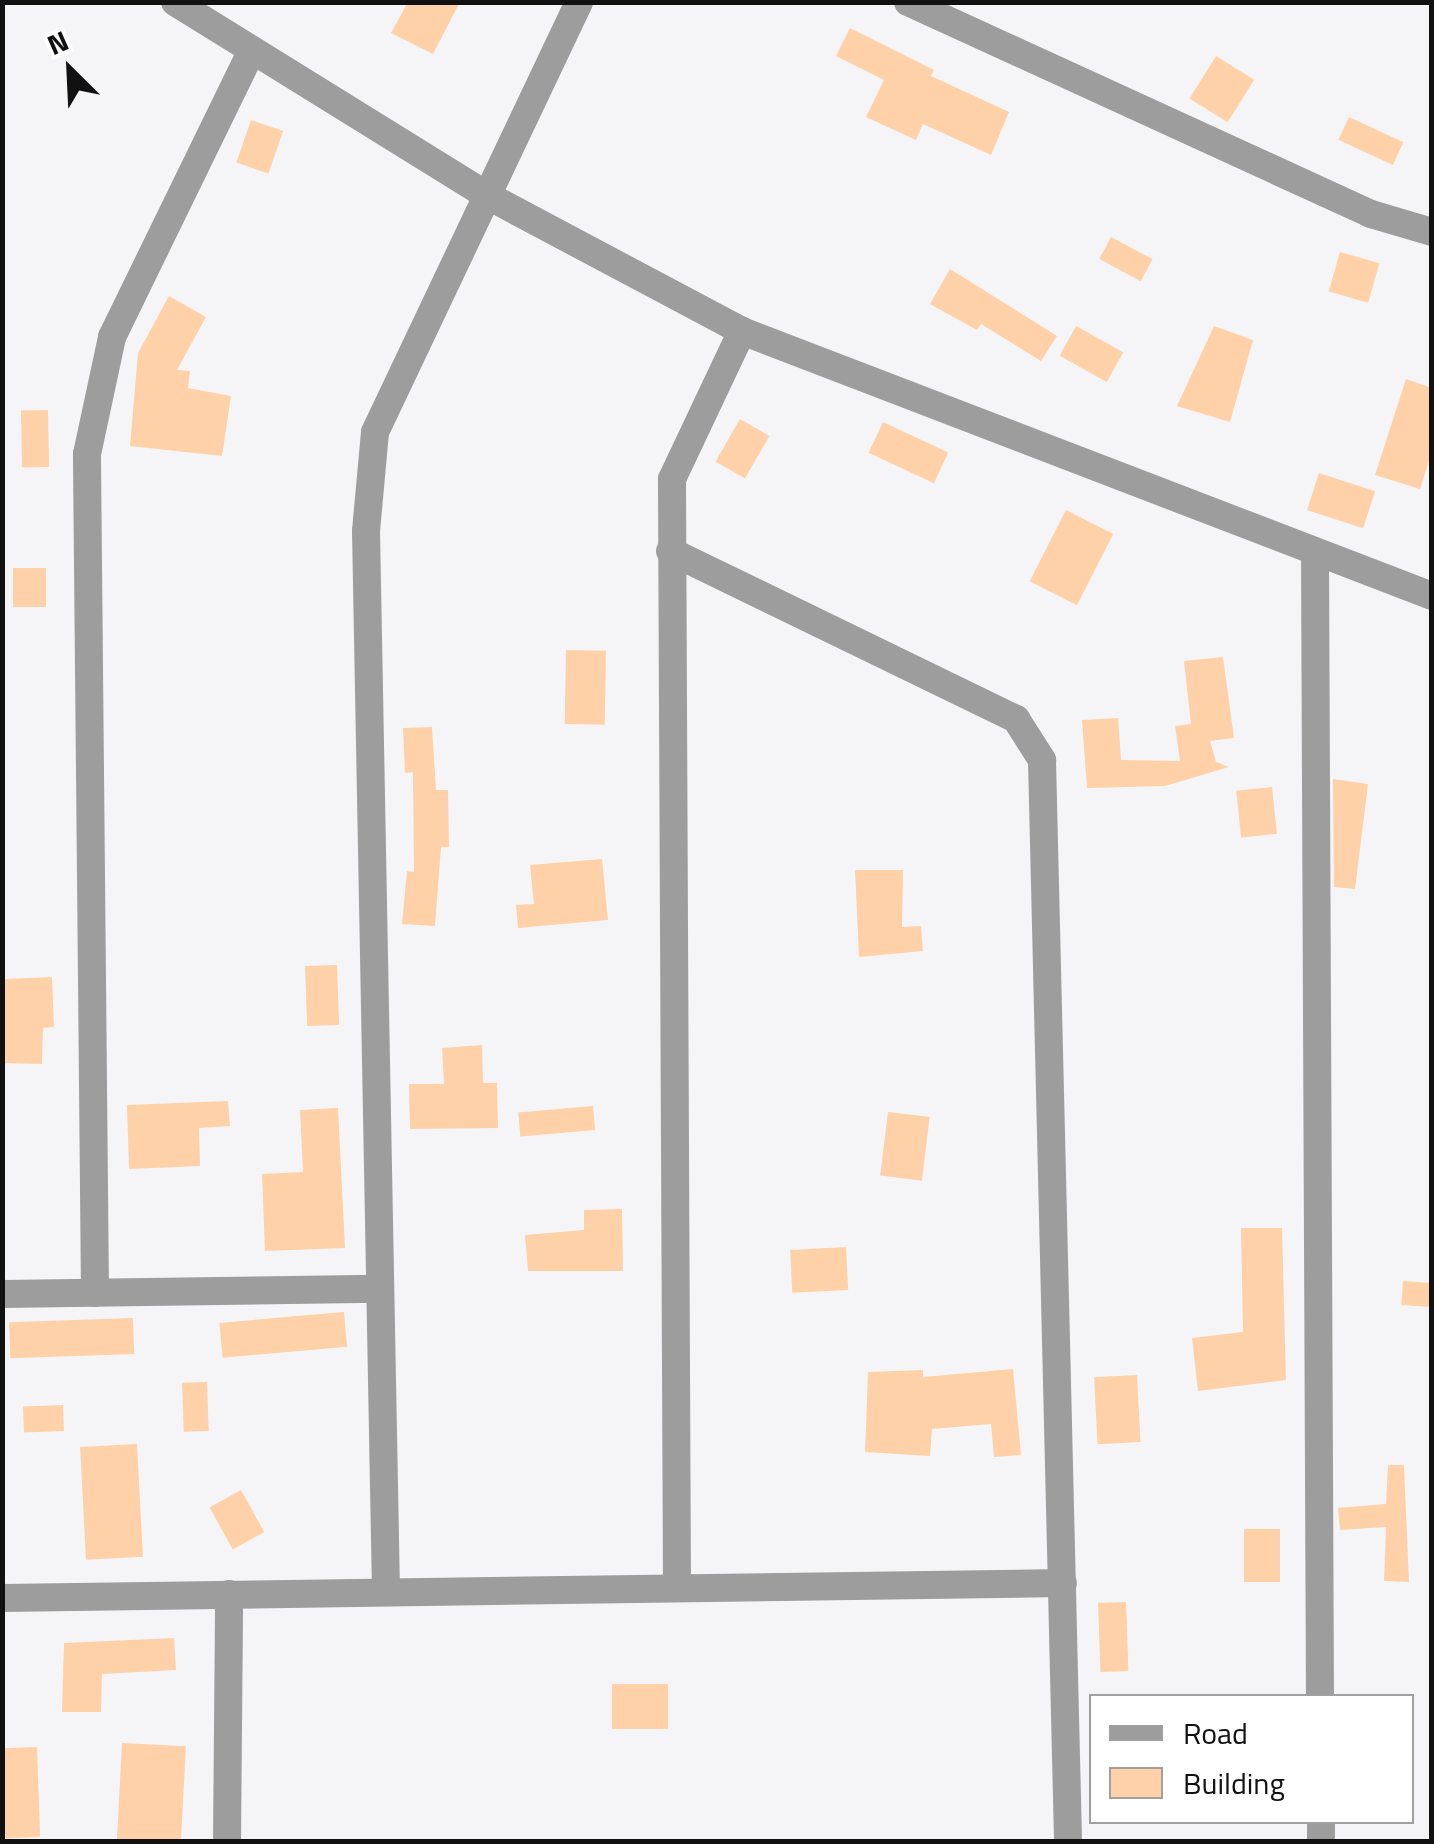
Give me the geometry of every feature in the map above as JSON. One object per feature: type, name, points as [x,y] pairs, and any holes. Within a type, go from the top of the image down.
[{"type":"street","points":[[175,2],[488,196],[742,332],[1432,596]]},
{"type":"street","points":[[386,1592],[366,531],[375,432],[579,2]]},
{"type":"street","points":[[912,3],[1370,214],[1432,232]]},
{"type":"street","points":[[95,1293],[87,454],[112,338],[252,50]]},
{"type":"street","points":[[678,1588],[672,479],[742,332]]},
{"type":"street","points":[[670,551],[1016,719],[1042,760],[1068,1842]]},
{"type":"street","points":[[1315,554],[1320,1694]]},
{"type":"street","points":[[2,1294],[380,1289]]},
{"type":"street","points":[[2,1598],[1062,1583]]},
{"type":"street","points":[[228,1594],[228,1842]]},
{"type":"building","points":[[408,2],[460,2],[433,54],[391,33]]},
{"type":"building","points":[[850,28],[934,70],[931,76],[1009,112],[991,155],[923,124],[916,140],[866,117],[884,80],[836,56]]},
{"type":"building","points":[[1216,56],[1254,80],[1228,122],[1190,98]]},
{"type":"building","points":[[1349,117],[1403,142],[1393,165],[1338,140]]},
{"type":"building","points":[[251,120],[283,131],[268,174],[236,163]]},
{"type":"building","points":[[1111,237],[1152,259],[1141,281],[1099,259]]},
{"type":"building","points":[[1340,252],[1379,263],[1368,303],[1329,291]]},
{"type":"building","points":[[950,269],[1057,336],[1041,361],[981,324],[977,330],[930,304]]},
{"type":"building","points":[[169,296],[206,317],[177,370],[190,371],[188,388],[231,396],[222,456],[130,446],[138,353]]},
{"type":"building","points":[[1076,326],[1123,352],[1107,382],[1060,356]]},
{"type":"building","points":[[1214,326],[1253,340],[1230,422],[1177,406]]},
{"type":"building","points":[[1406,379],[1432,388],[1432,452],[1420,489],[1375,475]]},
{"type":"building","points":[[21,410],[48,410],[49,467],[22,467]]},
{"type":"building","points":[[740,419],[769,436],[745,478],[716,461]]},
{"type":"building","points":[[883,422],[948,452],[934,483],[869,453]]},
{"type":"building","points":[[1319,473],[1375,491],[1363,528],[1307,510]]},
{"type":"building","points":[[1066,510],[1113,534],[1077,605],[1030,581]]},
{"type":"building","points":[[13,568],[46,568],[46,607],[13,607]]},
{"type":"building","points":[[566,650],[606,651],[605,725],[565,724]]},
{"type":"building","points":[[1223,657],[1234,738],[1210,741],[1216,762],[1229,767],[1165,786],[1087,788],[1082,720],[1118,718],[1121,760],[1180,761],[1175,726],[1191,724],[1184,661]]},
{"type":"building","points":[[432,727],[436,790],[448,790],[449,847],[441,847],[435,926],[402,924],[407,871],[414,872],[413,772],[405,773],[403,728]]},
{"type":"building","points":[[1333,779],[1368,784],[1355,889],[1334,887]]},
{"type":"building","points":[[1272,787],[1277,834],[1241,838],[1236,791]]},
{"type":"building","points":[[602,859],[608,920],[518,928],[516,905],[534,904],[530,865]]},
{"type":"building","points":[[855,870],[903,870],[902,927],[921,926],[923,951],[859,957]]},
{"type":"building","points":[[337,965],[339,1025],[307,1026],[305,966]]},
{"type":"building","points":[[52,977],[54,1027],[43,1028],[42,1064],[2,1063],[5,979]]},
{"type":"building","points":[[482,1045],[483,1083],[497,1083],[498,1128],[410,1129],[409,1084],[444,1084],[442,1048]]},
{"type":"building","points":[[228,1101],[230,1126],[199,1128],[200,1166],[129,1169],[127,1105]]},
{"type":"building","points":[[593,1106],[595,1130],[520,1136],[518,1113]]},
{"type":"building","points":[[338,1108],[345,1248],[265,1251],[262,1174],[303,1172],[300,1110]]},
{"type":"building","points":[[888,1112],[930,1117],[922,1181],[880,1176]]},
{"type":"building","points":[[622,1209],[623,1271],[528,1271],[525,1235],[584,1230],[584,1210]]},
{"type":"building","points":[[1241,1228],[1282,1228],[1286,1380],[1198,1391],[1192,1338],[1243,1332]]},
{"type":"building","points":[[846,1247],[848,1290],[792,1293],[790,1250]]},
{"type":"building","points":[[1403,1281],[1432,1283],[1430,1307],[1401,1305]]},
{"type":"building","points":[[344,1312],[347,1347],[223,1358],[219,1323]]},
{"type":"building","points":[[133,1318],[134,1354],[10,1358],[9,1322]]},
{"type":"building","points":[[1013,1369],[1021,1455],[994,1457],[991,1424],[932,1429],[930,1456],[865,1452],[868,1372],[923,1370],[923,1377]]},
{"type":"building","points":[[1137,1375],[1141,1442],[1098,1444],[1094,1377]]},
{"type":"building","points":[[207,1382],[209,1431],[184,1432],[182,1383]]},
{"type":"building","points":[[63,1405],[64,1431],[24,1432],[23,1406]]},
{"type":"building","points":[[137,1444],[143,1557],[86,1560],[80,1447]]},
{"type":"building","points":[[1388,1465],[1404,1465],[1409,1582],[1384,1581],[1386,1527],[1340,1530],[1338,1508],[1386,1504]]},
{"type":"building","points":[[241,1490],[264,1532],[233,1549],[210,1507]]},
{"type":"building","points":[[1244,1529],[1280,1529],[1280,1582],[1244,1582]]},
{"type":"building","points":[[1126,1602],[1128,1671],[1100,1672],[1098,1603]]},
{"type":"building","points":[[174,1638],[176,1670],[102,1674],[101,1712],[62,1712],[64,1643]]},
{"type":"building","points":[[612,1684],[668,1684],[668,1729],[612,1729]]},
{"type":"building","points":[[122,1743],[186,1746],[181,1842],[117,1842]]},
{"type":"building","points":[[37,1747],[40,1837],[5,1838],[2,1748]]}]
